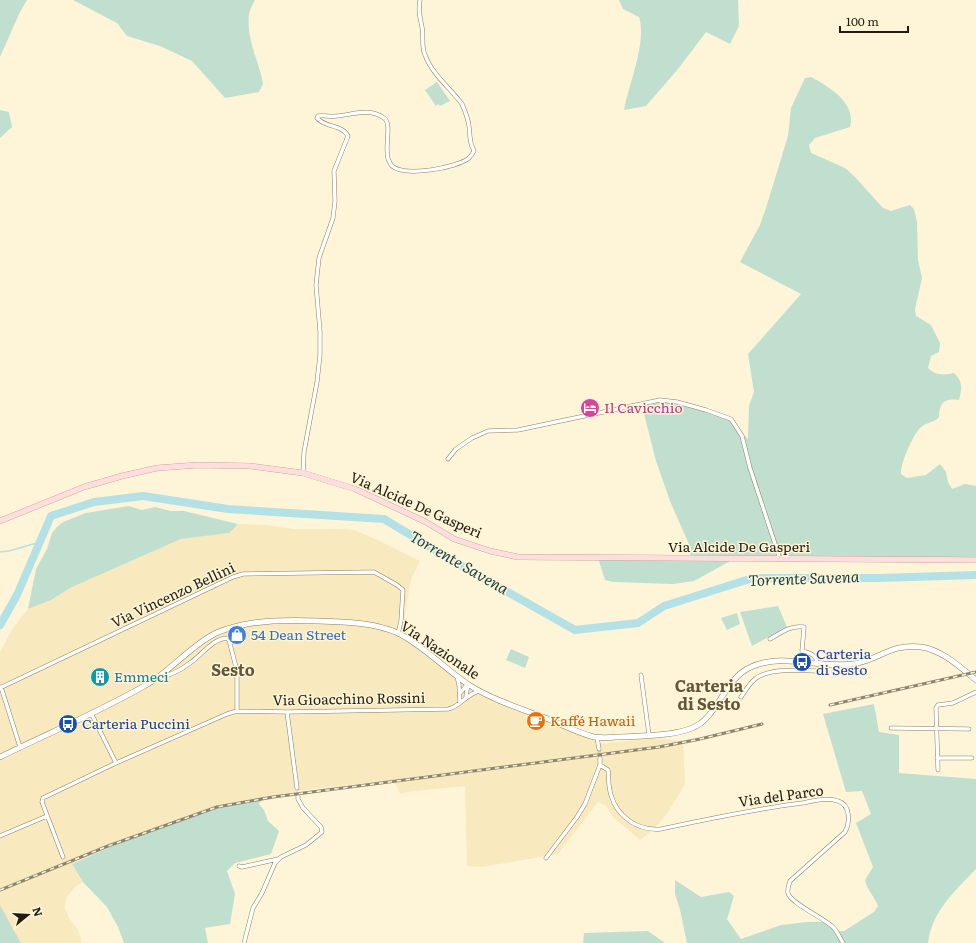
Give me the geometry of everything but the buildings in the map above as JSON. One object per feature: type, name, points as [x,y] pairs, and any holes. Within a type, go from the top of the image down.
[{"type":"main road","name":"Via Alcide De Gasperi","points":[[0,521],[84,487],[157,468],[198,465],[250,466],[303,473],[355,489],[426,522],[454,539],[490,551],[518,557],[976,560]]},
{"type":"main road","name":"Via Nazionale","points":[[0,757],[129,695],[156,678],[211,636],[238,626],[264,622],[292,620],[343,622],[370,625],[398,634],[414,643],[456,676],[479,691],[508,704],[597,737],[611,738],[648,735],[690,729],[701,723],[710,714],[736,677],[750,667],[768,662],[779,661],[850,665],[898,647],[921,647],[931,650],[951,660],[976,680]]},
{"type":"street","points":[[303,473],[304,452],[317,382],[320,356],[320,331],[316,285],[319,258],[333,218],[335,201],[334,171],[348,136],[343,130],[321,123],[317,118],[318,116],[336,116],[364,111],[376,114],[385,119],[388,124],[388,159],[392,166],[399,170],[411,171],[448,166],[469,158],[474,151],[469,142],[469,127],[466,112],[462,104],[429,63],[424,54],[419,12],[420,0]]},
{"type":"street","points":[[448,459],[456,449],[472,438],[488,431],[518,430],[660,400],[677,402],[706,410],[731,419],[742,436],[750,468],[780,559]]},
{"type":"street","name":"Via Vincenzo Bellini","points":[[20,747],[1,687],[232,577],[243,574],[374,572],[403,590],[401,620],[398,634]]},
{"type":"street","points":[[770,639],[795,626],[804,627],[802,651],[814,655],[817,660],[817,664]]},
{"type":"street","points":[[64,857],[42,802],[43,798],[116,763],[237,711],[237,671],[229,640],[227,638],[217,641],[179,670],[156,678]]},
{"type":"street","name":"Via Nazionale","points":[[741,697],[753,681],[761,676],[783,670],[816,671],[820,669],[823,664]]},
{"type":"street","points":[[641,675],[648,735]]},
{"type":"street","points":[[456,676],[460,694],[460,702]]},
{"type":"street","points":[[460,694],[468,684]]},
{"type":"street","points":[[465,697],[468,691],[468,684]]},
{"type":"street","name":"Via Gioacchino Rossini","points":[[237,711],[287,712],[448,709],[453,708],[465,697],[479,691]]},
{"type":"street","points":[[938,770],[936,708],[938,705],[953,703],[976,692]]},
{"type":"street","points":[[287,712],[297,788]]},
{"type":"street","points":[[91,714],[116,763]]},
{"type":"street","points":[[891,728],[969,729]]},
{"type":"street","points":[[597,737],[599,749]]},
{"type":"street","name":"Via del Parco","points":[[600,758],[600,765],[608,770],[610,794],[618,808],[631,823],[648,829],[661,829],[751,811],[820,800],[838,801],[844,804],[849,815],[849,825],[845,832],[790,881],[788,886],[788,894],[791,900],[816,914],[835,928],[843,943]]},
{"type":"street","points":[[937,758],[972,758]]},
{"type":"street","points":[[546,858],[581,812],[589,796],[600,765]]},
{"type":"street","points":[[239,866],[242,867],[278,859],[302,847],[322,832],[321,827],[300,804],[298,796]]},
{"type":"street","points":[[0,836],[47,816]]},
{"type":"street","points":[[244,943],[253,908],[262,894],[278,859]]},
{"type":"shaded area","points":[[238,524],[267,525],[294,529],[354,530],[420,561],[411,579],[405,615],[408,633],[447,666],[502,704],[598,737],[601,744],[652,738],[683,741],[685,785],[666,815],[655,828],[640,840],[613,817],[606,806],[598,802],[558,854],[482,867],[467,866],[465,786],[400,794],[394,780],[319,788],[230,804],[154,828],[72,864],[83,882],[76,886],[66,898],[65,908],[69,918],[78,930],[82,943],[21,943],[0,905],[0,652],[13,628],[28,609],[51,600],[72,587],[181,539],[228,533]]},
{"type":"green space","points":[[0,0],[27,0],[0,57]]},
{"type":"green space","points":[[73,0],[255,0],[249,14],[249,32],[263,84],[259,92],[225,98],[192,61],[160,46],[127,36],[117,23]]},
{"type":"green space","points":[[619,0],[738,0],[739,26],[730,44],[706,32],[678,69],[646,106],[624,110],[639,51],[641,27],[639,17],[623,9]]},
{"type":"green space","points":[[811,77],[840,96],[849,110],[851,118],[850,127],[815,138],[809,145],[811,153],[845,168],[883,208],[891,211],[910,205],[914,209],[917,222],[918,260],[922,278],[915,309],[916,316],[931,325],[940,343],[939,352],[931,356],[928,368],[937,374],[954,373],[959,379],[961,389],[959,400],[944,402],[940,408],[939,417],[922,426],[917,432],[905,457],[901,474],[907,478],[926,475],[940,464],[946,472],[948,482],[952,489],[965,484],[976,486],[976,562],[732,560],[694,581],[673,584],[613,582],[605,580],[598,558],[690,556],[691,549],[670,501],[656,461],[642,406],[667,401],[723,414],[748,439],[749,406],[754,392],[748,354],[801,294],[740,262],[760,225],[766,208],[788,136],[791,108],[805,78]]},
{"type":"green space","points":[[437,82],[450,101],[440,106],[438,104],[436,106],[425,90]]},
{"type":"green space","points":[[0,110],[9,112],[12,127],[0,138]]},
{"type":"green space","points":[[129,506],[142,510],[155,507],[171,511],[184,511],[238,524],[229,533],[181,539],[72,587],[51,600],[28,609],[36,569],[47,549],[52,533],[57,527],[63,522],[86,513]]},
{"type":"green space","points":[[778,606],[787,627],[752,646],[740,612]]},
{"type":"green space","points":[[737,613],[740,624],[727,630],[721,618]]},
{"type":"green space","points":[[511,649],[529,657],[525,668],[506,660]]},
{"type":"green space","points":[[874,704],[879,732],[899,735],[899,773],[976,779],[976,869],[939,911],[930,932],[928,943],[687,943],[675,894],[675,880],[701,897],[729,892],[734,896],[727,919],[741,939],[781,925],[807,922],[824,922],[837,931],[844,931],[874,912],[878,906],[867,887],[865,880],[873,867],[856,823],[871,814],[862,791],[846,792],[823,714]]},
{"type":"green space","points":[[263,797],[259,804],[264,810],[268,821],[279,831],[271,854],[235,863],[227,871],[235,894],[230,924],[205,928],[208,943],[124,943],[118,927],[107,907],[83,882],[72,864],[154,828],[230,804]]},
{"type":"green space","points":[[0,905],[21,943],[0,943]]},
{"type":"green space","points":[[648,931],[665,943],[583,943],[584,933]]},
{"type":"waterway","name":"Torrente Savena","points":[[0,625],[17,595],[51,516],[94,502],[143,496],[228,509],[384,519],[467,569],[575,630],[638,623],[664,606],[753,578],[879,578],[976,575]]},
{"type":"waterway","points":[[0,552],[9,551],[40,542]]},
{"type":"tunnel","points":[[599,749],[600,758]]},
{"type":"railway","points":[[830,705],[976,672]]},
{"type":"railway","points":[[0,890],[108,846],[217,807],[273,797],[659,747],[762,724]]},
{"type":"place","name":"Il Cavicchio","points":[[590,408]]},
{"type":"place","name":"54 Dean Street","points":[[237,635]]},
{"type":"place","name":"Carteria di Sesto","points":[[802,662]]},
{"type":"place","name":"Emmeci","points":[[100,677]]},
{"type":"place","name":"Kaffé Hawaii","points":[[536,721]]},
{"type":"place","name":"Carteria Puccini","points":[[68,724]]},
{"type":"district","name":"Sesto","points":[[233,670]]},
{"type":"district","name":"Carteria di Sesto","points":[[709,695]]}]
